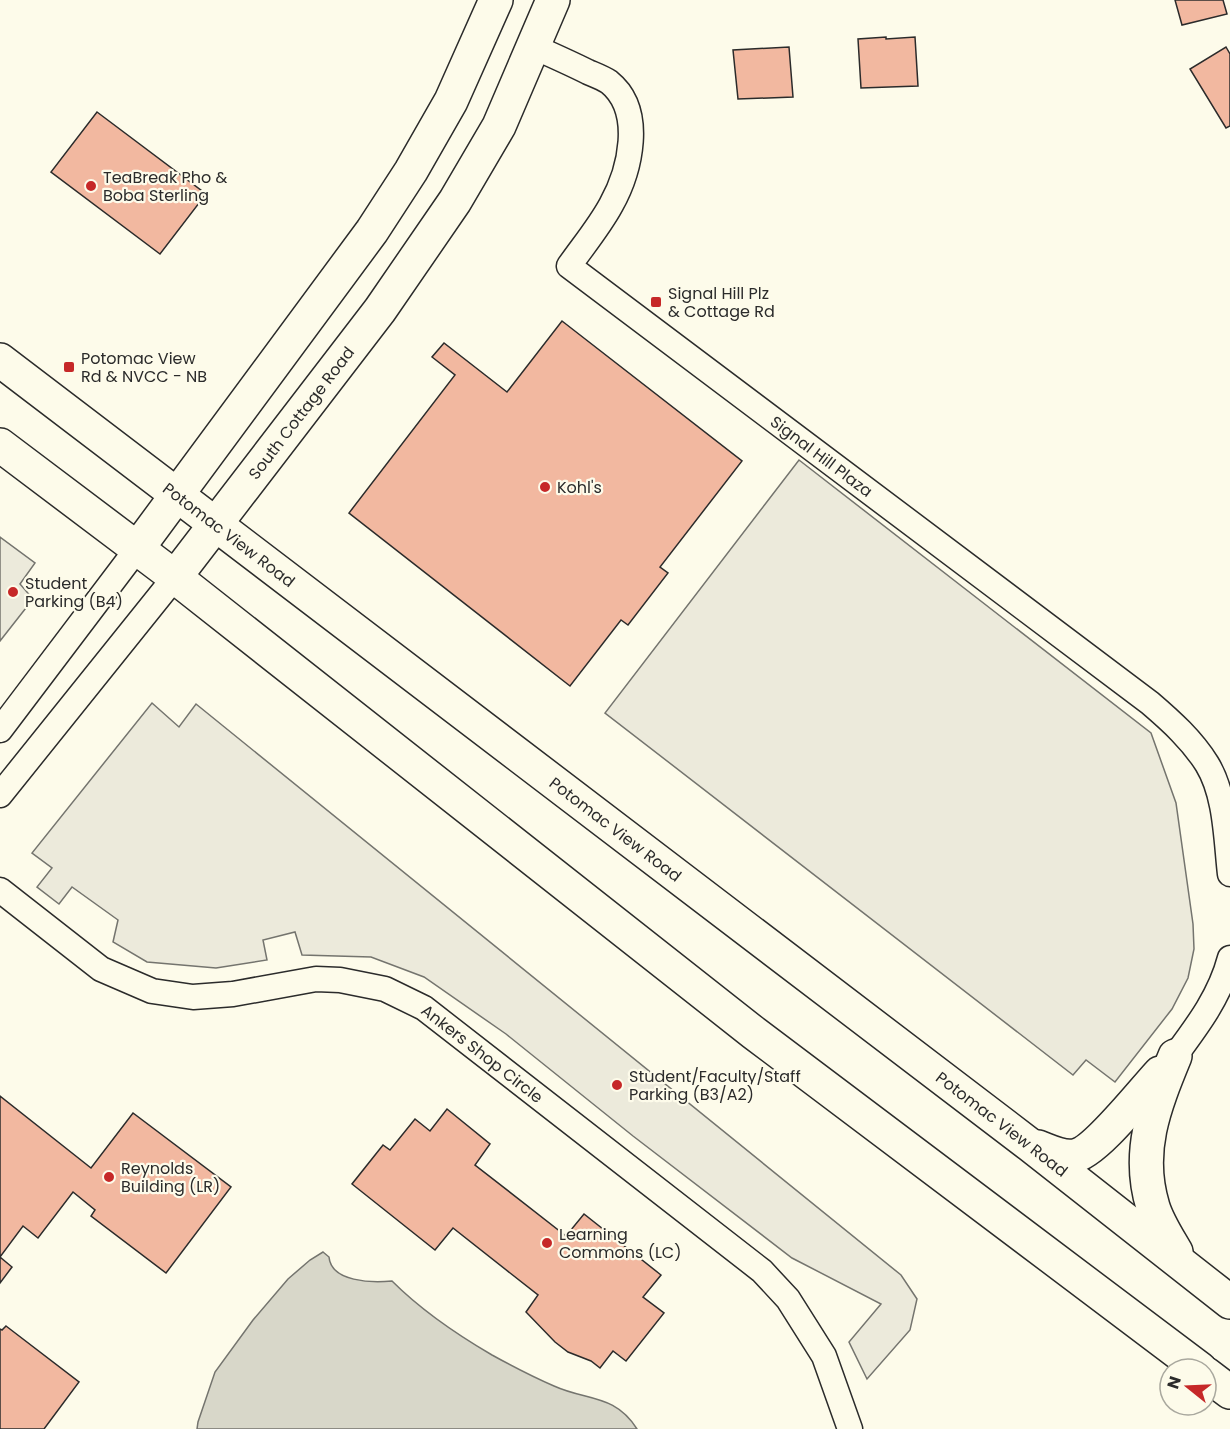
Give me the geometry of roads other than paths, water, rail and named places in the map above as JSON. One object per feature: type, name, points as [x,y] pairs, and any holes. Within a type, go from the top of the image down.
[{"type":"main road","points":[[137,549],[372,231],[451,101],[496,0]]},
{"type":"main road","name":"South Cottage Road","points":[[175,578],[380,310],[455,201],[499,126],[553,0]]},
{"type":"main road","name":"Potomac View Road","points":[[0,360],[1030,1145],[1230,1302]]},
{"type":"main road","points":[[0,445],[175,578],[754,1033],[1184,1357]]},
{"type":"main road","points":[[1030,1145],[1072,1157],[1083,1154],[1101,1138],[1175,1056]]},
{"type":"main road","points":[[1175,1056],[1152,1114],[1148,1133],[1147,1169],[1154,1208],[1180,1262]]},
{"type":"street","name":"Signal Hill Plaza","points":[[534,47],[608,81],[627,105],[630,121],[631,138],[621,184],[610,207],[569,266],[1150,702],[1174,724],[1208,766],[1218,790],[1230,874]]},
{"type":"street","points":[[0,730],[137,549]]},
{"type":"street","name":"South Cottage Road","points":[[0,795],[175,578]]},
{"type":"street","name":"Ankers Shop Circle","points":[[0,890],[101,969],[152,991],[193,997],[232,994],[316,979],[340,980],[385,989],[424,1008],[762,1271],[788,1299],[824,1356],[850,1429]]},
{"type":"street","points":[[1175,1056],[1212,1005],[1230,958]]},
{"type":"place","name":"TeaBreak Pho & Boba Sterling","points":[[91,186]]},
{"type":"place","name":"Signal Hill Plz & Cottage Rd","points":[[656,302]]},
{"type":"place","name":"Potomac View Rd & NVCC - NB","points":[[69,367]]},
{"type":"place","name":"Kohl's","points":[[545,487]]},
{"type":"place","name":"Student Parking (B4)","points":[[13,592]]},
{"type":"place","name":"Student/Faculty/Staff Parking (B3/A2)","points":[[617,1085]]},
{"type":"place","name":"Reynolds Building (LR)","points":[[109,1177]]},
{"type":"place","name":"Learning Commons (LC)","points":[[547,1243]]}]
